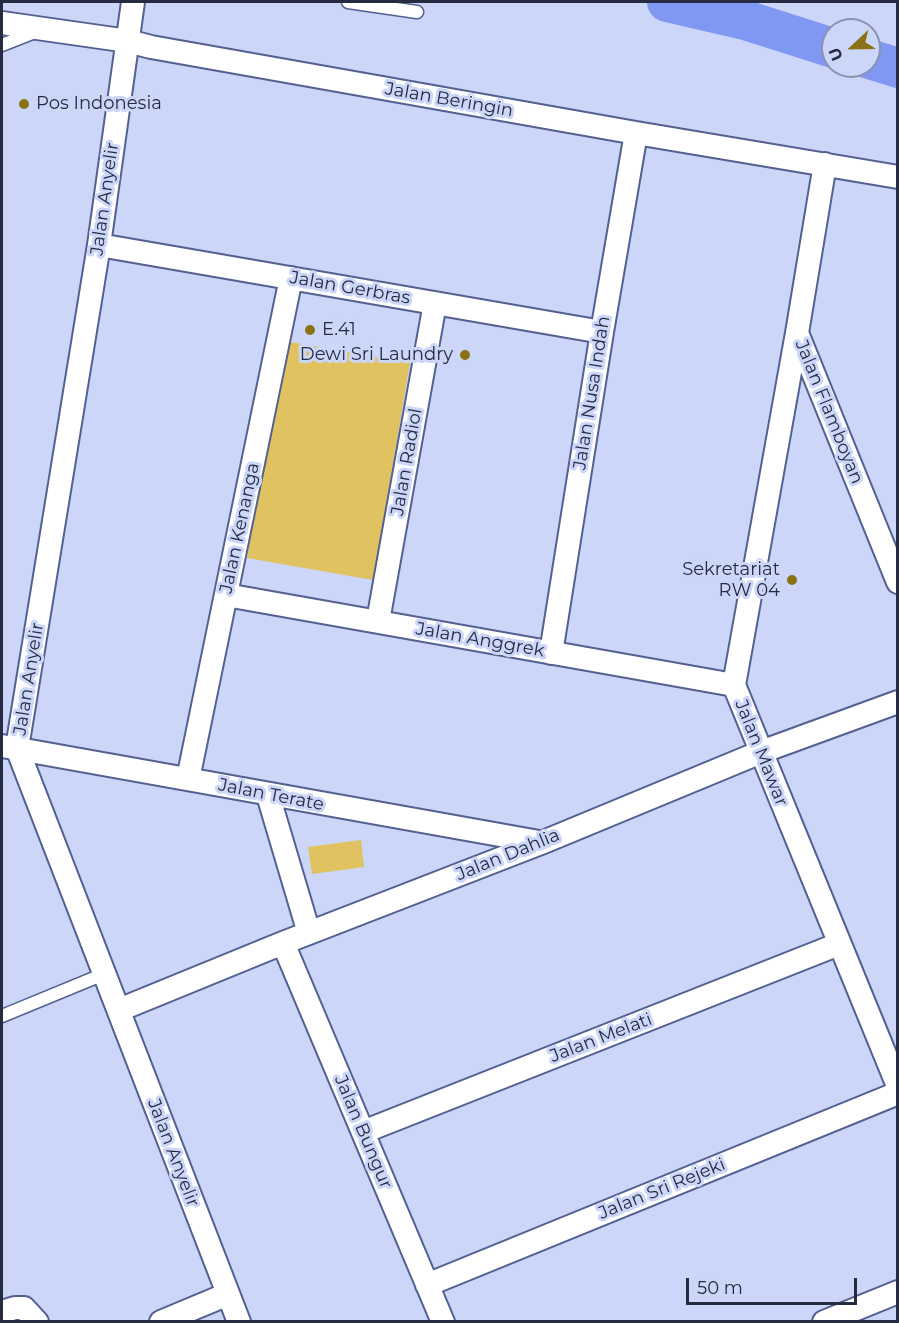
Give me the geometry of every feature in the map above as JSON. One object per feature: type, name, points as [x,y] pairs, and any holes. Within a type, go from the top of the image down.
[{"type":"street","name":"Jalan Anyelir","points":[[133,2],[99,245],[9,747],[104,974],[239,1322]]},
{"type":"street","name":"Jalan Beringin","points":[[2,22],[128,41],[636,133],[897,177]]},
{"type":"street","name":"Jalan Nusa Indah","points":[[550,652],[636,133]]},
{"type":"street","name":"Jalan Flamboyan","points":[[825,165],[797,333],[897,582]]},
{"type":"street","name":"Jalan Gerbras","points":[[99,245],[602,332]]},
{"type":"street","name":"Jalan Kenanga","points":[[188,779],[291,278]]},
{"type":"street","name":"Jalan Radiol","points":[[378,621],[435,303]]},
{"type":"street","name":"Jalan Mawar","points":[[797,333],[734,685],[897,1086]]},
{"type":"street","name":"Jalan Anggrek","points":[[226,595],[734,685]]},
{"type":"street","name":"Jalan Dahlia","points":[[118,1010],[541,843],[761,752],[897,702]]},
{"type":"street","name":"Jalan Terate","points":[[9,747],[541,843]]},
{"type":"street","points":[[268,795],[309,933]]},
{"type":"street","name":"Jalan Bungur","points":[[283,943],[443,1322]]},
{"type":"street","name":"Jalan Melati","points":[[363,1132],[839,944]]},
{"type":"street","name":"Jalan Sri Rejeki","points":[[427,1285],[897,1093]]},
{"type":"street","points":[[824,1322],[897,1292]]},
{"type":"street","points":[[160,1322],[228,1294]]},
{"type":"street","points":[[2,1312],[24,1308],[37,1322]]},
{"type":"lane","points":[[348,2],[417,12]]},
{"type":"lane","points":[[2,45],[47,28]]},
{"type":"lane","points":[[2,1016],[104,974]]},
{"type":"shaded area","points":[[284,341],[410,363],[373,580],[247,558]]},
{"type":"shaded area","points":[[361,840],[364,867],[312,874],[308,847]]},
{"type":"waterway","points":[[667,2],[745,20],[821,44]]},
{"type":"waterway","points":[[881,63],[898,68]]},
{"type":"place","name":"Pos Indonesia","points":[[24,104]]},
{"type":"place","name":"E.41","points":[[310,330]]},
{"type":"place","name":"Dewi Sri Laundry","points":[[465,355]]},
{"type":"place","name":"Sekretariat RW 04","points":[[792,580]]}]
